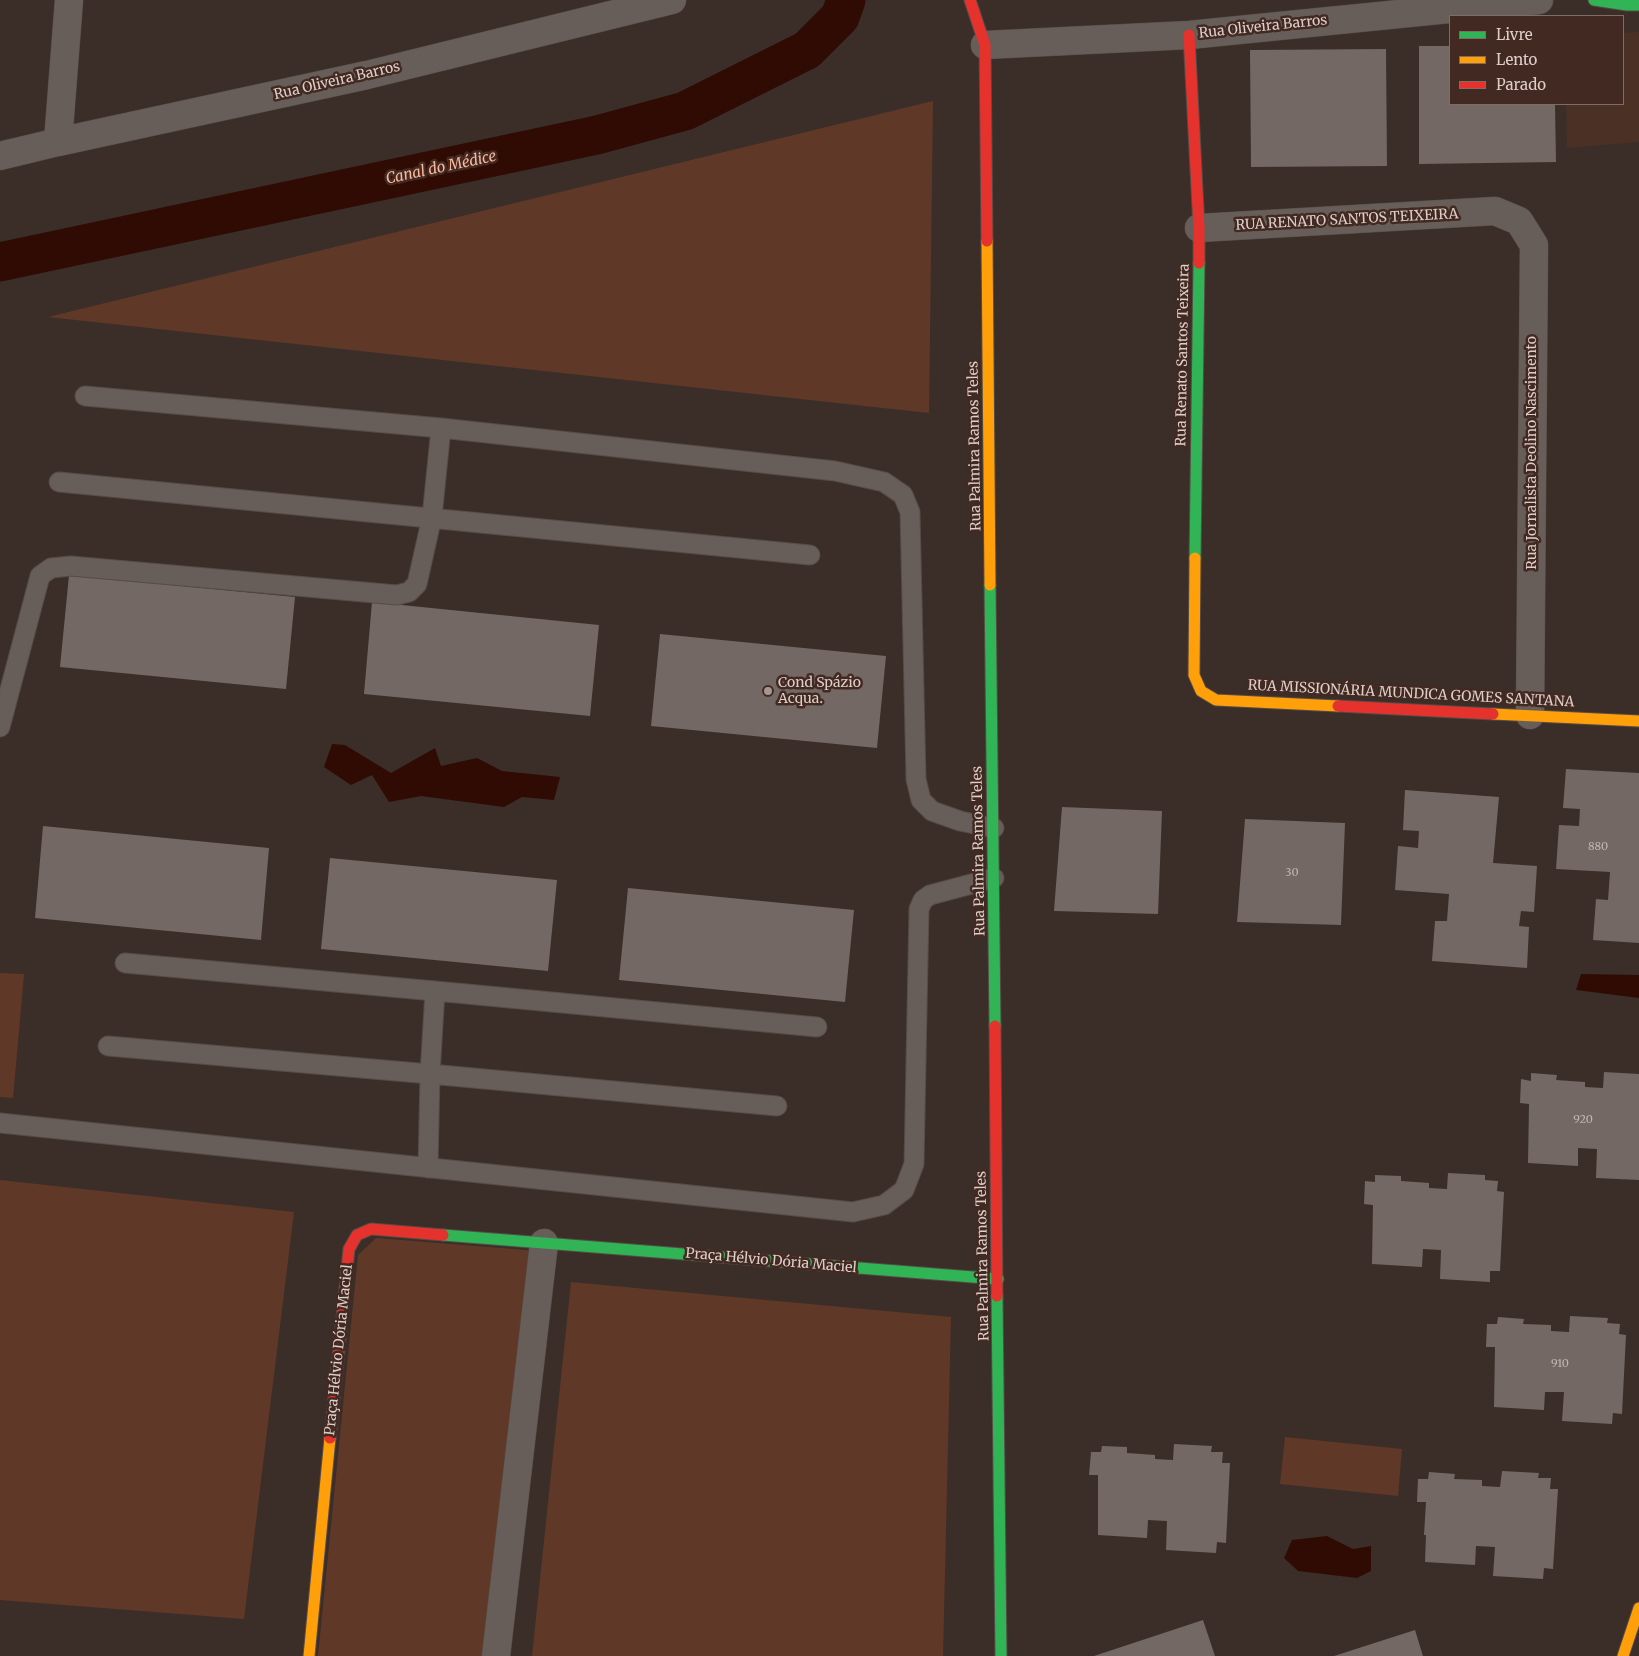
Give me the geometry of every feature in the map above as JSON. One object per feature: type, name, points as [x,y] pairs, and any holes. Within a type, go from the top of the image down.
[{"type":"street","points":[[58,142],[69,0]]},
{"type":"street","name":"Rua Oliveira Barros","points":[[0,156],[367,75],[672,0]]},
{"type":"street","name":"Rua Palmira Ramos Teles","points":[[970,0],[985,45],[1001,1656]]},
{"type":"street","name":"Rua Oliveira Barros","points":[[985,45],[1189,35],[1540,0]]},
{"type":"street","points":[[1594,0],[1627,5],[1639,4]]},
{"type":"street","name":"Rua Renato Santos Teixeira","points":[[1189,35],[1199,228],[1194,675]]},
{"type":"street","name":"RUA RENATO SANTOS TEIXEIRA","points":[[1199,228],[1496,211]]},
{"type":"street","name":"Rua Jornalista Deolino Nascimento","points":[[1496,211],[1519,220],[1534,245],[1530,715]]},
{"type":"street","name":"RUA MISSIONÁRIA MUNDICA GOMES SANTANA","points":[[1194,675],[1201,691],[1216,700],[1639,720]]},
{"type":"street","name":"Praça Hélvio Dória Maciel","points":[[309,1656],[349,1249],[357,1235],[371,1229],[998,1279]]},
{"type":"street","points":[[496,1656],[544,1243]]},
{"type":"street","points":[[1623,1656],[1639,1608]]},
{"type":"lane","points":[[85,396],[441,428],[835,471],[884,482],[903,495],[910,512],[916,779],[921,800],[932,811],[994,828]]},
{"type":"lane","points":[[0,727],[40,576],[51,568],[71,566],[397,595],[408,592],[417,584],[432,517],[441,428]]},
{"type":"lane","points":[[59,482],[810,554]]},
{"type":"lane","points":[[0,1123],[854,1212],[884,1205],[904,1190],[914,1164],[919,909],[923,900],[930,895],[994,878]]},
{"type":"lane","points":[[125,963],[817,1027]]},
{"type":"lane","points":[[428,1168],[430,1074],[436,991]]},
{"type":"lane","points":[[108,1046],[777,1106]]},
{"type":"shaded area","points":[[1639,32],[1639,142],[1567,148],[1566,105],[1624,105],[1624,33]]},
{"type":"shaded area","points":[[933,101],[929,413],[48,317]]},
{"type":"shaded area","points":[[332,744],[345,745],[391,773],[435,748],[441,766],[477,758],[502,771],[560,777],[554,800],[522,797],[504,807],[421,796],[389,802],[372,775],[351,785],[324,767]]},
{"type":"shaded area","points":[[0,973],[24,974],[13,1098],[0,1097]]},
{"type":"shaded area","points":[[1581,974],[1639,975],[1639,998],[1576,990]]},
{"type":"shaded area","points":[[0,1180],[294,1212],[244,1619],[0,1600]]},
{"type":"shaded area","points":[[376,1238],[538,1251],[489,1656],[318,1656],[358,1255]]},
{"type":"shaded area","points":[[571,1282],[951,1317],[943,1656],[532,1656]]},
{"type":"shaded area","points":[[1285,1437],[1402,1449],[1398,1496],[1280,1484]]},
{"type":"shaded area","points":[[1327,1536],[1353,1549],[1371,1546],[1371,1571],[1357,1578],[1298,1571],[1284,1558],[1292,1540]]},
{"type":"building","points":[[1419,46],[1449,46],[1449,105],[1555,105],[1556,162],[1419,164]]},
{"type":"building","points":[[1386,49],[1387,166],[1251,167],[1250,50]]},
{"type":"building","points":[[69,575],[295,597],[286,689],[60,667]]},
{"type":"building","points":[[372,602],[599,625],[590,716],[364,694]]},
{"type":"building","name":"Cond Spázio Acqua.","points":[[660,634],[886,656],[877,748],[651,726]]},
{"type":"building","points":[[1566,769],[1639,773],[1639,943],[1593,940],[1596,899],[1608,900],[1610,872],[1556,869],[1559,825],[1579,826],[1580,809],[1563,808]]},
{"type":"building","points":[[1405,790],[1499,797],[1493,863],[1537,866],[1534,912],[1521,911],[1519,926],[1529,927],[1527,968],[1432,961],[1435,921],[1447,921],[1449,894],[1395,890],[1398,846],[1418,848],[1419,831],[1403,830]]},
{"type":"building","points":[[1062,807],[1162,811],[1158,914],[1054,911]]},
{"type":"building","points":[[1245,819],[1345,823],[1341,925],[1237,922]]},
{"type":"building","points":[[43,826],[269,848],[261,940],[35,918]]},
{"type":"building","points":[[330,858],[557,880],[548,971],[321,949]]},
{"type":"building","points":[[628,888],[854,910],[845,1002],[619,980]]},
{"type":"building","points":[[1604,1072],[1639,1074],[1639,1180],[1596,1178],[1597,1149],[1578,1148],[1578,1166],[1528,1163],[1529,1104],[1520,1103],[1521,1079],[1531,1081],[1531,1073],[1557,1075],[1556,1080],[1585,1082],[1585,1087],[1603,1088]]},
{"type":"building","points":[[1448,1173],[1485,1175],[1485,1180],[1498,1181],[1497,1191],[1504,1192],[1500,1271],[1490,1271],[1490,1282],[1440,1279],[1441,1250],[1423,1249],[1422,1267],[1372,1264],[1373,1205],[1364,1204],[1365,1181],[1375,1182],[1375,1175],[1401,1176],[1401,1181],[1429,1183],[1429,1188],[1447,1189]]},
{"type":"building","points":[[1570,1316],[1608,1318],[1607,1323],[1620,1324],[1619,1334],[1626,1335],[1622,1414],[1613,1413],[1612,1424],[1562,1421],[1564,1392],[1545,1392],[1544,1410],[1494,1407],[1495,1347],[1486,1347],[1487,1324],[1497,1324],[1498,1317],[1524,1319],[1523,1324],[1551,1325],[1551,1331],[1569,1332]]},
{"type":"building","points":[[1174,1444],[1212,1446],[1211,1452],[1223,1452],[1222,1463],[1230,1463],[1226,1543],[1217,1542],[1216,1553],[1166,1550],[1167,1521],[1148,1520],[1147,1538],[1098,1535],[1098,1475],[1089,1475],[1091,1452],[1101,1452],[1102,1446],[1127,1447],[1127,1453],[1155,1455],[1155,1459],[1173,1460]]},
{"type":"building","points":[[1502,1471],[1539,1473],[1538,1478],[1551,1478],[1550,1489],[1558,1489],[1553,1569],[1544,1568],[1543,1579],[1493,1576],[1495,1547],[1476,1546],[1475,1565],[1425,1562],[1426,1502],[1417,1502],[1418,1479],[1428,1479],[1429,1472],[1455,1474],[1454,1479],[1482,1480],[1482,1486],[1500,1487]]},
{"type":"building","points":[[1203,1620],[1215,1656],[1094,1656]]},
{"type":"building","points":[[1415,1630],[1423,1656],[1334,1656]]},
{"type":"waterway","name":"Canal do Médice","points":[[0,262],[597,135],[685,111],[807,50],[840,17],[846,0]]},
{"type":"traffic: fast","points":[[1594,0],[1639,5]]},
{"type":"traffic: fast","points":[[1195,558],[1199,263]]},
{"type":"traffic: fast","points":[[990,585],[995,1026]]},
{"type":"traffic: fast","points":[[443,1235],[998,1279]]},
{"type":"traffic: fast","points":[[997,1296],[1001,1656]]},
{"type":"traffic: slow","points":[[987,241],[990,585]]},
{"type":"traffic: slow","points":[[1195,558],[1194,675],[1201,691],[1216,700],[1338,706]]},
{"type":"traffic: slow","points":[[1493,714],[1639,721]]},
{"type":"traffic: slow","points":[[309,1656],[330,1438]]},
{"type":"traffic: slow","points":[[1623,1656],[1639,1608]]},
{"type":"traffic: jam","points":[[970,0],[985,45],[987,241]]},
{"type":"traffic: jam","points":[[1189,35],[1199,228],[1199,263]]},
{"type":"traffic: jam","points":[[1338,706],[1493,714]]},
{"type":"traffic: jam","points":[[995,1026],[997,1296]]},
{"type":"traffic: jam","points":[[330,1438],[349,1249],[357,1235],[371,1229],[443,1235]]},
{"type":"place","name":"Cond Spázio Acqua.","points":[[768,691]]}]
